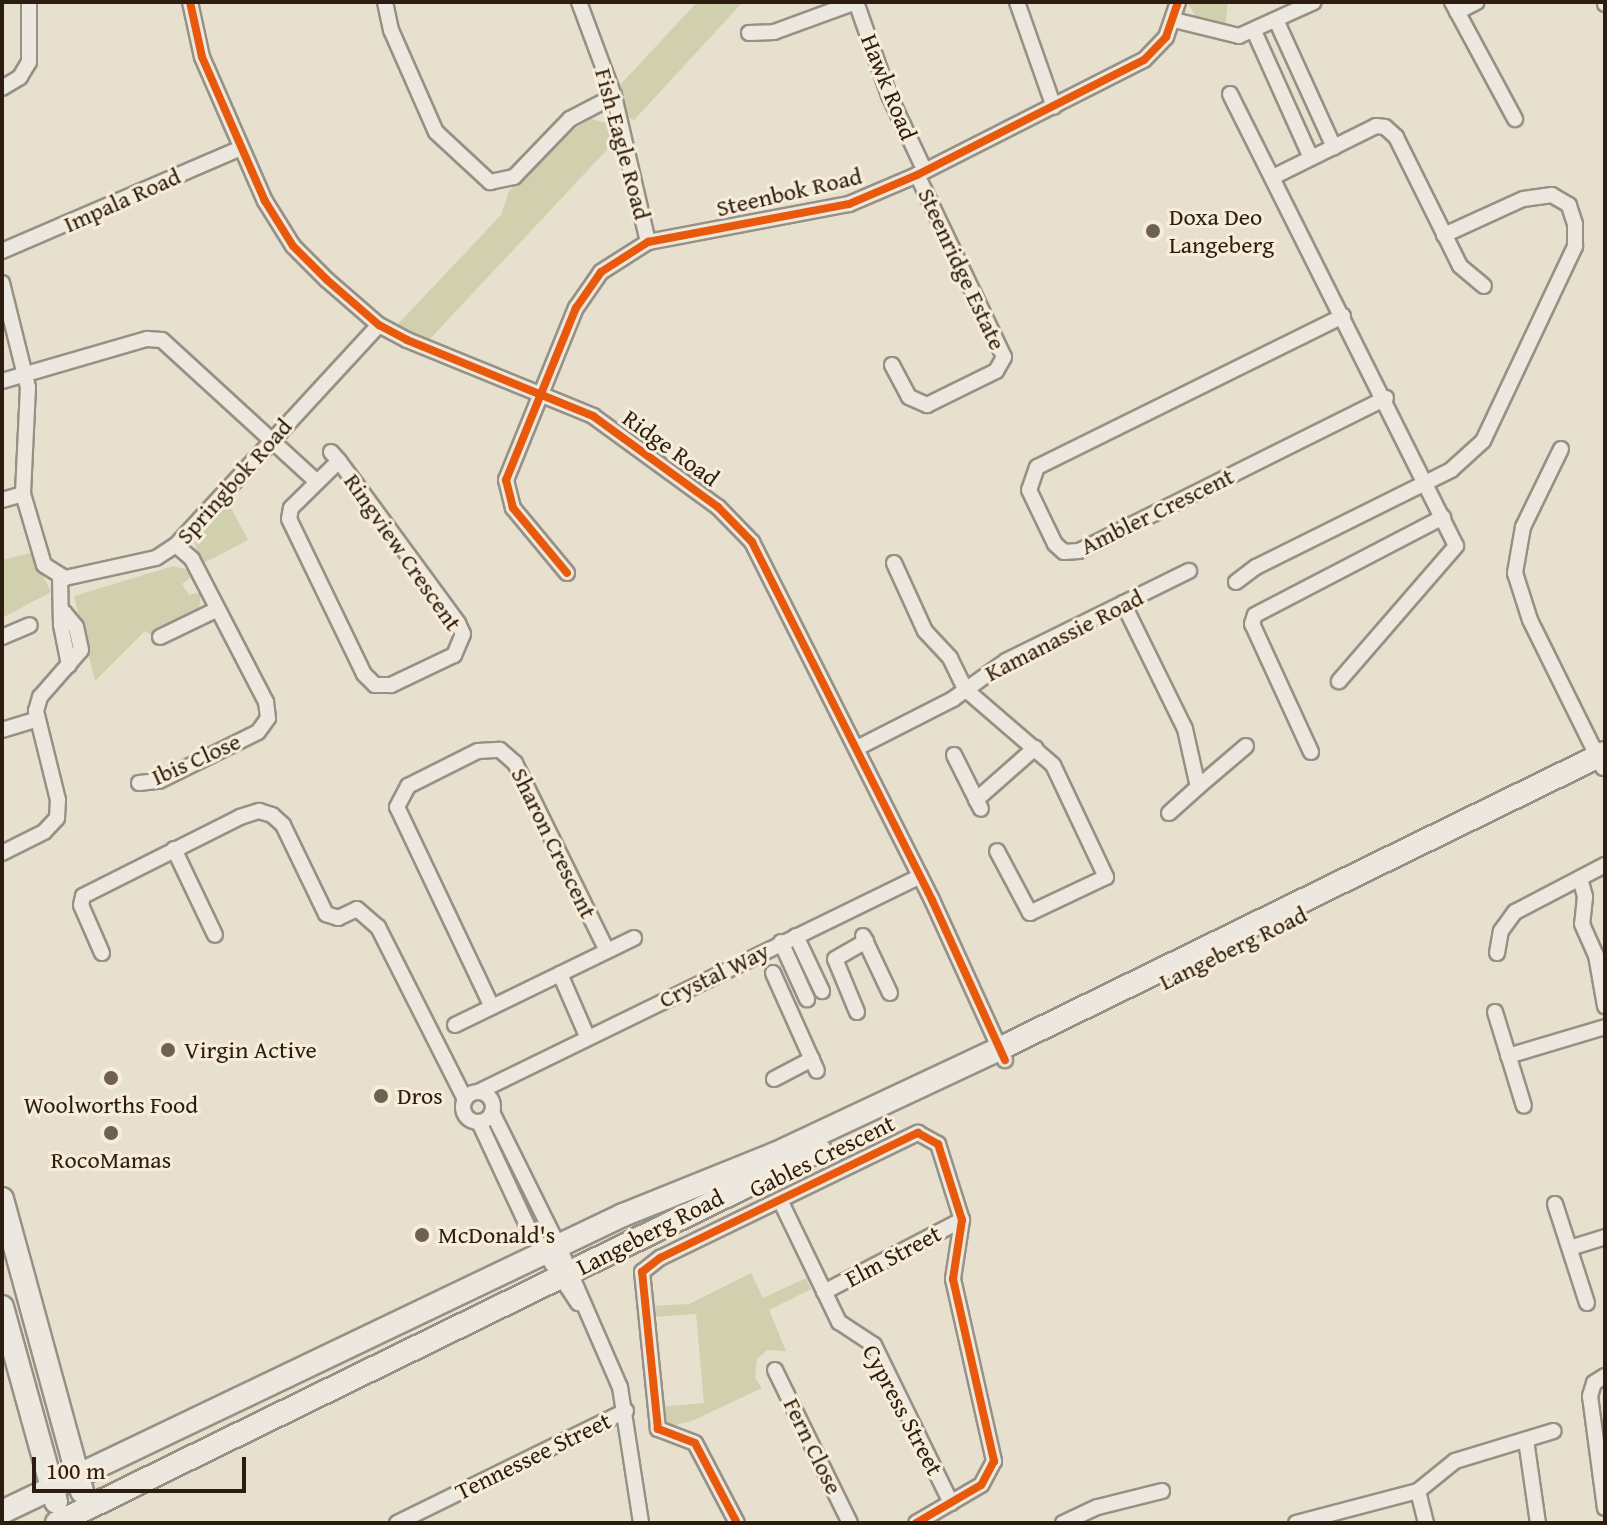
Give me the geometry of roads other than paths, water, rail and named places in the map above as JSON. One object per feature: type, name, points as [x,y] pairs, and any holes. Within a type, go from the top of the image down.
[{"type":"main road","name":"Langeberg Road","points":[[60,1522],[88,1517],[233,1433],[563,1275],[1002,1055],[1602,761]]},
{"type":"main road","name":"Langeberg Road","points":[[2,1512],[79,1479],[653,1201],[775,1154],[1002,1055]]},
{"type":"main road","points":[[2,1199],[88,1517]]},
{"type":"main road","points":[[2,1307],[60,1522]]},
{"type":"street","points":[[2,88],[20,77],[29,62],[29,2]]},
{"type":"street","name":"Ridge Road","points":[[190,2],[202,57],[241,148],[293,246],[379,325],[542,391],[593,416],[652,457],[745,533],[766,563],[920,876],[1002,1055]]},
{"type":"street","points":[[385,2],[391,30],[436,132],[485,180],[501,183],[514,177],[570,119],[614,96]]},
{"type":"street","name":"Fish Eagle Road","points":[[579,2],[614,96],[648,242]]},
{"type":"street","points":[[749,33],[774,32],[856,2]]},
{"type":"street","name":"Hawk Road","points":[[856,2],[921,173]]},
{"type":"street","points":[[1017,2],[1054,107]]},
{"type":"street","points":[[1178,2],[1174,20],[1225,36],[1254,31],[1314,2]]},
{"type":"street","points":[[1477,2],[1455,7],[1500,100],[1515,119]]},
{"type":"street","name":"Steenbok Road","points":[[567,573],[521,519],[505,489],[542,391],[592,283],[613,262],[648,242],[849,204],[921,173],[1144,60],[1174,20]]},
{"type":"street","points":[[1276,20],[1334,147]]},
{"type":"street","points":[[1254,31],[1311,158]]},
{"type":"street","points":[[1230,94],[1428,481],[1456,551],[1339,681]]},
{"type":"street","points":[[1273,177],[1376,126],[1391,131],[1460,266],[1484,286]]},
{"type":"street","name":"Impala Road","points":[[2,251],[241,148]]},
{"type":"street","name":"Steenridge Estate","points":[[892,365],[909,397],[927,405],[996,371],[1004,357],[921,173]]},
{"type":"street","points":[[1236,582],[1256,567],[1462,463],[1483,441],[1577,234],[1569,205],[1552,195],[1523,199],[1444,235]]},
{"type":"street","points":[[2,283],[25,374],[23,494],[44,565],[58,576],[64,612],[61,625],[69,665],[40,697],[37,719],[58,800],[57,818],[44,832],[2,853]]},
{"type":"street","name":"Ambler Crescent","points":[[1343,316],[1037,467],[1029,490],[1055,544],[1064,552],[1079,551],[1386,398]]},
{"type":"street","name":"Springbok Road","points":[[58,576],[156,558],[176,545],[379,325]]},
{"type":"street","points":[[2,381],[147,339],[162,340],[273,438]]},
{"type":"street","name":"Ringview Crescent","points":[[273,438],[316,481]]},
{"type":"street","points":[[1561,449],[1523,527],[1515,573],[1530,620],[1602,761]]},
{"type":"street","name":"Ringview Crescent","points":[[335,457],[461,628],[463,642],[454,655],[391,685],[368,680],[291,527],[289,511],[316,481],[335,457]]},
{"type":"street","points":[[2,500],[23,494]]},
{"type":"street","points":[[1311,752],[1252,624],[1255,615],[1443,517]]},
{"type":"street","name":"Ibis Close","points":[[139,783],[159,781],[258,732],[266,722],[266,702],[192,559],[176,545]]},
{"type":"street","points":[[894,563],[925,631],[950,658],[965,689],[1035,748],[1058,775],[1106,877],[1030,913],[997,851]]},
{"type":"street","name":"Kamanassie Road","points":[[857,748],[930,713],[1006,661],[1189,571]]},
{"type":"street","points":[[1123,603],[1185,729],[1198,787]]},
{"type":"street","points":[[160,637],[218,609]]},
{"type":"street","points":[[2,637],[30,625]]},
{"type":"street","points":[[2,730],[37,719]]},
{"type":"street","points":[[1169,813],[1246,746]]},
{"type":"street","points":[[954,755],[978,804],[1035,748]]},
{"type":"street","name":"Sharon Crescent","points":[[492,1007],[397,807],[408,786],[478,751],[500,750],[515,763],[607,951]]},
{"type":"street","points":[[102,953],[81,905],[83,896],[253,812],[276,817],[326,914],[338,918],[357,909],[378,927],[456,1080],[480,1099],[563,1275],[591,1317],[626,1411],[641,1523]]},
{"type":"street","points":[[174,849],[215,935]]},
{"type":"street","points":[[1497,953],[1501,931],[1515,912],[1605,865]]},
{"type":"street","name":"Crystal Way","points":[[479,1122],[480,1099],[510,1077],[587,1036],[920,876]]},
{"type":"street","points":[[1580,878],[1585,897],[1582,924],[1596,955],[1605,1006]]},
{"type":"street","points":[[796,936],[822,991]]},
{"type":"street","points":[[455,1025],[634,938]]},
{"type":"street","points":[[857,1012],[841,981],[835,959],[865,938],[890,993]]},
{"type":"street","points":[[781,942],[807,999]]},
{"type":"street","points":[[793,966],[807,959]]},
{"type":"street","points":[[773,973],[814,1065],[774,1079]]},
{"type":"street","points":[[560,974],[587,1036]]},
{"type":"street","points":[[790,1008],[841,981]]},
{"type":"street","points":[[1495,1012],[1524,1106]]},
{"type":"street","points":[[1508,1056],[1605,1027]]},
{"type":"street","points":[[480,1099],[465,1114],[479,1122],[552,1250]]},
{"type":"street","name":"Gables Crescent","points":[[737,1523],[695,1443],[658,1429],[640,1279],[660,1258],[918,1133],[938,1144],[962,1220],[953,1279],[993,1466],[981,1485],[916,1523]]},
{"type":"street","name":"Cypress Street","points":[[780,1200],[839,1322],[874,1345],[951,1503]]},
{"type":"street","points":[[1555,1204],[1573,1247],[1587,1303]]},
{"type":"street","name":"Elm Street","points":[[824,1292],[962,1220]]},
{"type":"street","points":[[1573,1247],[1605,1237]]},
{"type":"street","name":"Fern Close","points":[[775,1370],[850,1523]]},
{"type":"street","points":[[1605,1376],[1594,1383],[1590,1396],[1605,1508]]},
{"type":"street","name":"Tennessee Street","points":[[397,1523],[626,1411]]},
{"type":"street","points":[[1296,1523],[1315,1521],[1418,1491],[1455,1461],[1554,1431]]},
{"type":"street","points":[[1526,1440],[1538,1523]]},
{"type":"street","points":[[1073,1521],[1162,1491]]},
{"type":"street","points":[[1418,1491],[1426,1523]]},
{"type":"place","name":"Doxa Deo Langeberg","points":[[1153,231]]},
{"type":"place","name":"Virgin Active","points":[[168,1050]]},
{"type":"place","name":"Woolworths Food","points":[[111,1078]]},
{"type":"place","name":"Dros","points":[[381,1096]]},
{"type":"place","name":"RocoMamas","points":[[111,1133]]},
{"type":"place","name":"McDonald's","points":[[422,1235]]}]
